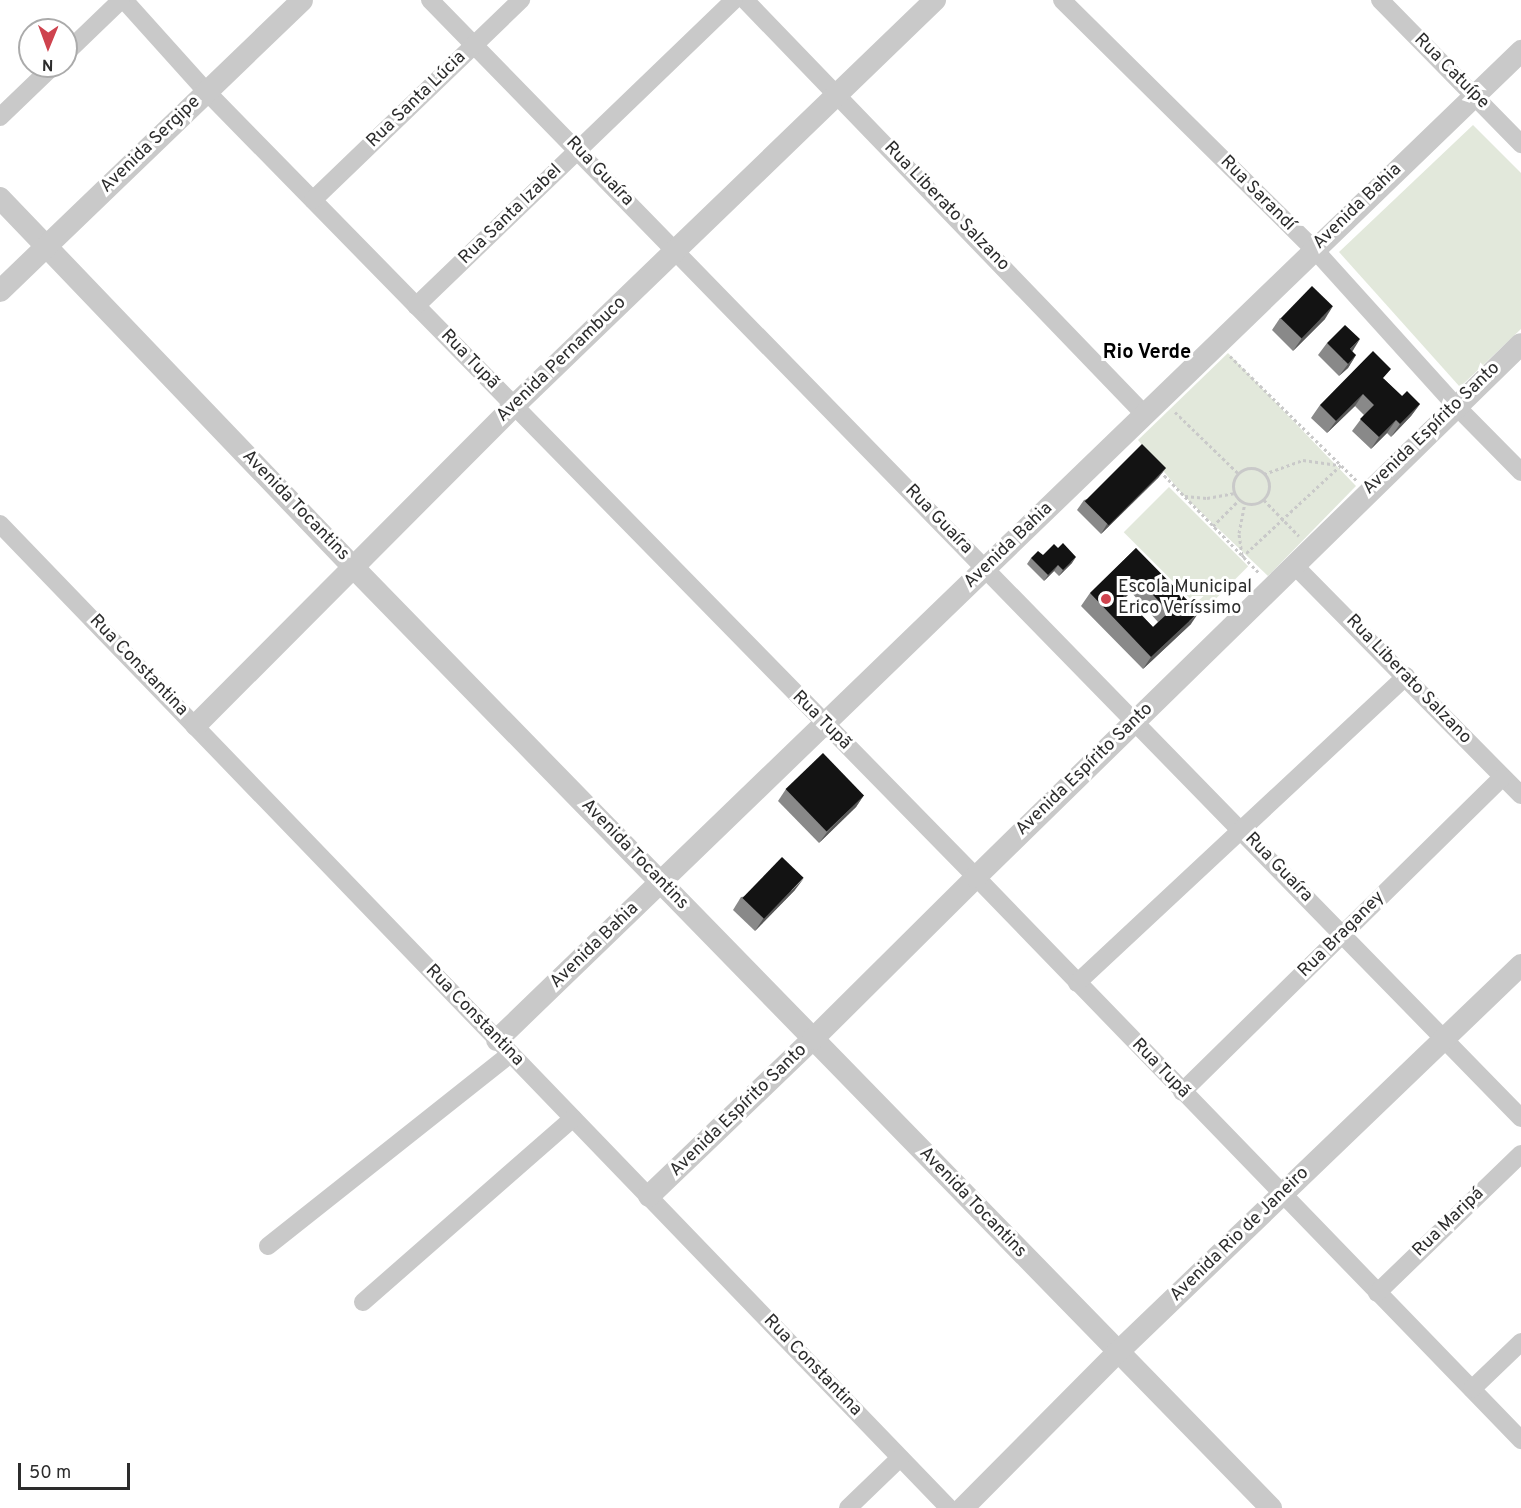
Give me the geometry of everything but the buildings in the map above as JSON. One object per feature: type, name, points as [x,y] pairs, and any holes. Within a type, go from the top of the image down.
[{"type":"street","points":[[78,42],[122,0]]},
{"type":"street","name":"Rua Tupã","points":[[122,0],[206,91],[823,724],[976,877],[1521,1440]]},
{"type":"street","name":"Avenida Sergipe","points":[[0,291],[302,0]]},
{"type":"street","name":"Rua Guaíra","points":[[430,0],[1521,1118]]},
{"type":"street","name":"Rua Santa Lúcia","points":[[313,200],[520,0]]},
{"type":"street","name":"Rua Santa Izabel","points":[[416,306],[735,0]]},
{"type":"street","name":"Rua Liberato Salzano","points":[[746,0],[1145,415]]},
{"type":"street","name":"Avenida Pernambuco","points":[[195,725],[355,569],[514,406],[838,96],[934,0]]},
{"type":"street","name":"Rua Sarandí","points":[[1062,0],[1314,249],[1455,405],[1521,472]]},
{"type":"street","name":"Rua Catuípe","points":[[1380,0],[1521,144]]},
{"type":"street","name":"Avenida Bahia","points":[[504,1047],[661,882],[1521,51]]},
{"type":"street","points":[[0,117],[40,78]]},
{"type":"street","name":"Avenida Tocantins","points":[[0,198],[355,569],[1271,1508]]},
{"type":"street","name":"Avenida Espírito Santo","points":[[649,1196],[813,1040],[1455,405],[1521,344]]},
{"type":"street","name":"Rua Constantina","points":[[0,524],[950,1508]]},
{"type":"street","name":"Rua Liberato Salzano","points":[[1294,565],[1521,795]]},
{"type":"street","points":[[1077,983],[1406,676]]},
{"type":"street","name":"Rua Braganey","points":[[1182,1092],[1502,777]]},
{"type":"street","name":"Avenida Rio de Janeiro","points":[[963,1508],[1118,1353],[1521,965]]},
{"type":"street","points":[[267,1246],[504,1047]]},
{"type":"street","points":[[363,1302],[573,1118]]},
{"type":"street","name":"Rua Maripá","points":[[1377,1293],[1521,1154]]},
{"type":"street","points":[[1472,1389],[1521,1342]]},
{"type":"street","points":[[848,1508],[900,1458]]},
{"type":"path","points":[[1217,343],[1368,492]]},
{"type":"path","points":[[1163,398],[1238,473]]},
{"type":"path","points":[[1264,474],[1303,460],[1341,465]]},
{"type":"path","points":[[1242,557],[1341,465]]},
{"type":"path","points":[[1254,469],[1264,474],[1269,490],[1263,499],[1255,504],[1239,500],[1234,493],[1233,482],[1238,473],[1254,469]]},
{"type":"path","points":[[1160,470],[1271,587]]},
{"type":"path","points":[[1184,495],[1207,498],[1234,493]]},
{"type":"path","points":[[1263,499],[1311,548]]},
{"type":"path","points":[[1213,526],[1239,500]]},
{"type":"path","points":[[1242,557],[1239,533],[1245,503]]},
{"type":"shaded area","points":[[1473,125],[1521,173],[1521,329],[1460,387],[1339,252]]},
{"type":"shaded area","points":[[1228,353],[1356,486],[1268,576],[1183,495],[1138,440]]},
{"type":"shaded area","points":[[1169,487],[1248,566],[1203,611],[1124,532]]},
{"type":"place","name":"Escola Municipal Erico Veríssimo","points":[[1106,599]]},
{"type":"district","name":"Rio Verde","points":[[1147,353]]}]
